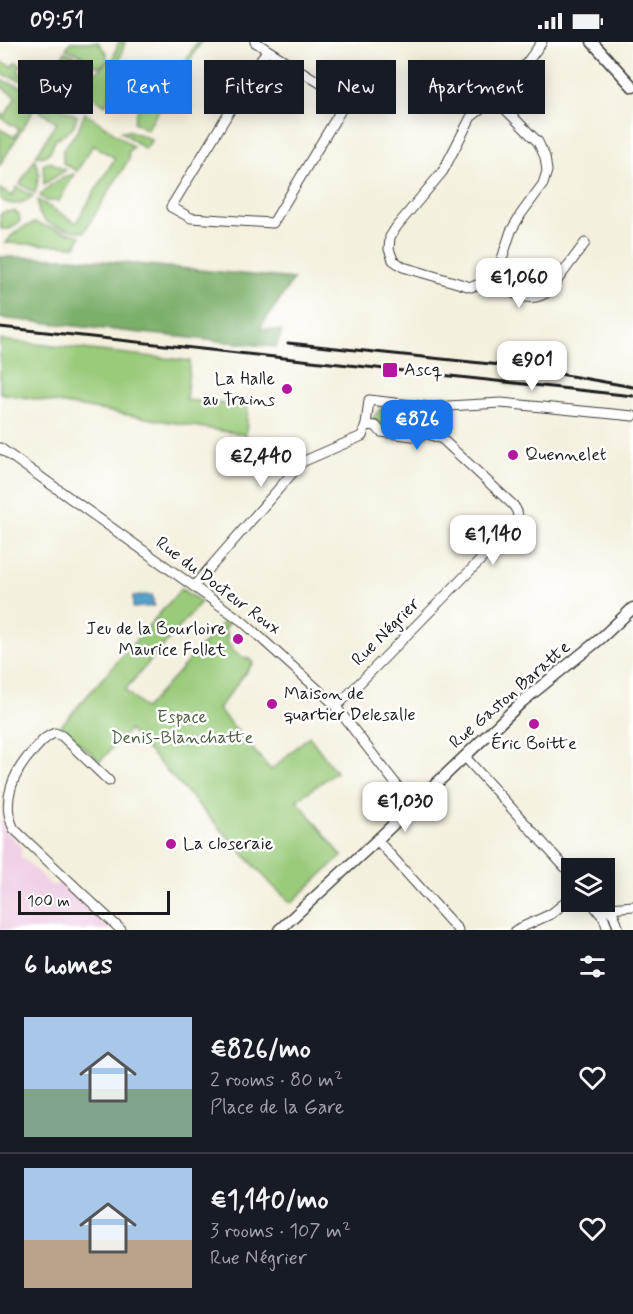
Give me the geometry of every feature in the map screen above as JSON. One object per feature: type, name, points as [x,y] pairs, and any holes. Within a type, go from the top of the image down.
[{"type":"street","points":[[255,42],[347,100],[273,223],[185,216],[171,207],[267,50]]},
{"type":"street","points":[[529,60],[542,42]]},
{"type":"street","points":[[592,42],[633,87]]},
{"type":"street","points":[[475,114],[463,128],[448,164],[397,226],[389,243],[390,255],[403,267],[466,286],[477,286],[493,279],[502,264],[511,231],[520,214],[540,190],[547,171],[545,157],[538,142],[510,114]]},
{"type":"street","points":[[493,279],[514,294],[528,297],[542,295],[550,290],[585,243]]},
{"type":"street","points":[[194,586],[302,462],[358,439],[364,434],[369,400],[430,407],[495,402],[633,416]]},
{"type":"street","points":[[366,425],[376,426],[381,432],[420,437],[426,433],[430,407]]},
{"type":"street","name":"Rue Négrier","points":[[336,706],[511,529],[518,519],[519,515],[513,505],[442,439],[426,433]]},
{"type":"street","name":"Rue du Docteur Roux","points":[[0,448],[242,621],[336,706],[413,806]]},
{"type":"street","name":"Rue Gaston Baratte","points":[[279,930],[523,701],[604,635],[633,608]]},
{"type":"street","points":[[109,781],[62,736],[55,733],[46,737],[10,778],[6,807],[8,819],[14,829],[121,930]]},
{"type":"street","points":[[465,757],[561,863]]},
{"type":"street","points":[[377,840],[458,930]]},
{"type":"street","points":[[516,930],[551,914],[561,906]]},
{"type":"street","points":[[615,908],[633,906]]},
{"type":"street","points":[[600,912],[608,930]]},
{"type":"street","points":[[612,912],[619,930]]},
{"type":"shaded area","points":[[0,817],[6,831],[22,847],[20,855],[52,886],[60,883],[110,930],[0,930]]},
{"type":"green space","points":[[70,42],[98,42],[107,54],[107,60],[101,66],[95,66],[93,60],[88,60],[66,49]]},
{"type":"green space","points":[[119,42],[125,42],[120,60],[110,60]]},
{"type":"green space","points":[[197,42],[201,42],[190,60],[186,60]]},
{"type":"green space","points":[[65,52],[83,60],[60,60]]},
{"type":"green space","points":[[0,62],[12,66],[16,62],[18,63],[18,79],[0,73]]},
{"type":"green space","points":[[105,64],[105,104],[93,97],[94,73]]},
{"type":"green space","points":[[0,80],[18,85],[18,114],[31,114],[0,165],[0,129],[14,137],[19,129],[0,117],[0,113],[5,116],[16,97],[0,86]]},
{"type":"green space","points":[[44,114],[77,116],[74,126],[56,139],[47,154],[36,156],[57,122]]},
{"type":"green space","points":[[86,114],[133,147],[128,152],[129,159],[84,232],[52,225],[41,216],[38,209],[38,200],[76,223],[115,158],[93,145],[77,171],[63,163],[63,150]]},
{"type":"green space","points":[[136,114],[156,114],[147,130],[134,122]]},
{"type":"green space","points":[[121,131],[130,131],[151,139],[151,141],[145,149]]},
{"type":"green space","points":[[35,159],[39,174],[35,193],[20,184]]},
{"type":"green space","points":[[50,162],[66,170],[44,184],[43,165]]},
{"type":"green space","points":[[74,174],[59,201],[47,201],[40,196],[55,182]]},
{"type":"green space","points":[[17,187],[33,196],[17,204],[0,199],[0,189],[12,196]]},
{"type":"green space","points":[[14,211],[19,214],[20,221],[10,229],[1,229],[0,215],[3,212]]},
{"type":"green space","points":[[35,223],[81,236],[76,246],[6,243],[19,230]]},
{"type":"green space","points":[[0,257],[72,258],[294,279],[260,328],[282,331],[276,347],[0,318]]},
{"type":"green space","points":[[0,340],[190,361],[186,400],[248,406],[246,435],[0,393]]},
{"type":"green space","points":[[381,408],[384,408],[387,414],[386,421],[382,421],[381,429],[373,418]]},
{"type":"green space","name":"Espace Denis-Blanchatte","points":[[181,589],[201,602],[125,690],[145,709],[225,620],[229,623],[224,629],[227,633],[228,645],[232,645],[233,651],[253,663],[218,709],[271,770],[309,736],[336,772],[297,800],[342,856],[291,903],[129,730],[100,761],[60,727]]},
{"type":"water","points":[[152,595],[154,606],[133,608],[133,596]]},
{"type":"railway","points":[[0,327],[633,396]]},
{"type":"railway","points":[[288,343],[520,367],[633,387]]},
{"type":"place","name":"Ascq","points":[[390,370]]},
{"type":"place","name":"La Halle au Trains","points":[[287,389]]},
{"type":"place","name":"Quennelet","points":[[513,455]]},
{"type":"place","name":"Jeu de la Bourloire Maurice Follet","points":[[238,639]]},
{"type":"place","name":"Maison de quartier Delesalle","points":[[272,704]]},
{"type":"place","name":"Éric Boitte","points":[[534,724]]},
{"type":"place","name":"La closeraie","points":[[171,844]]}]
